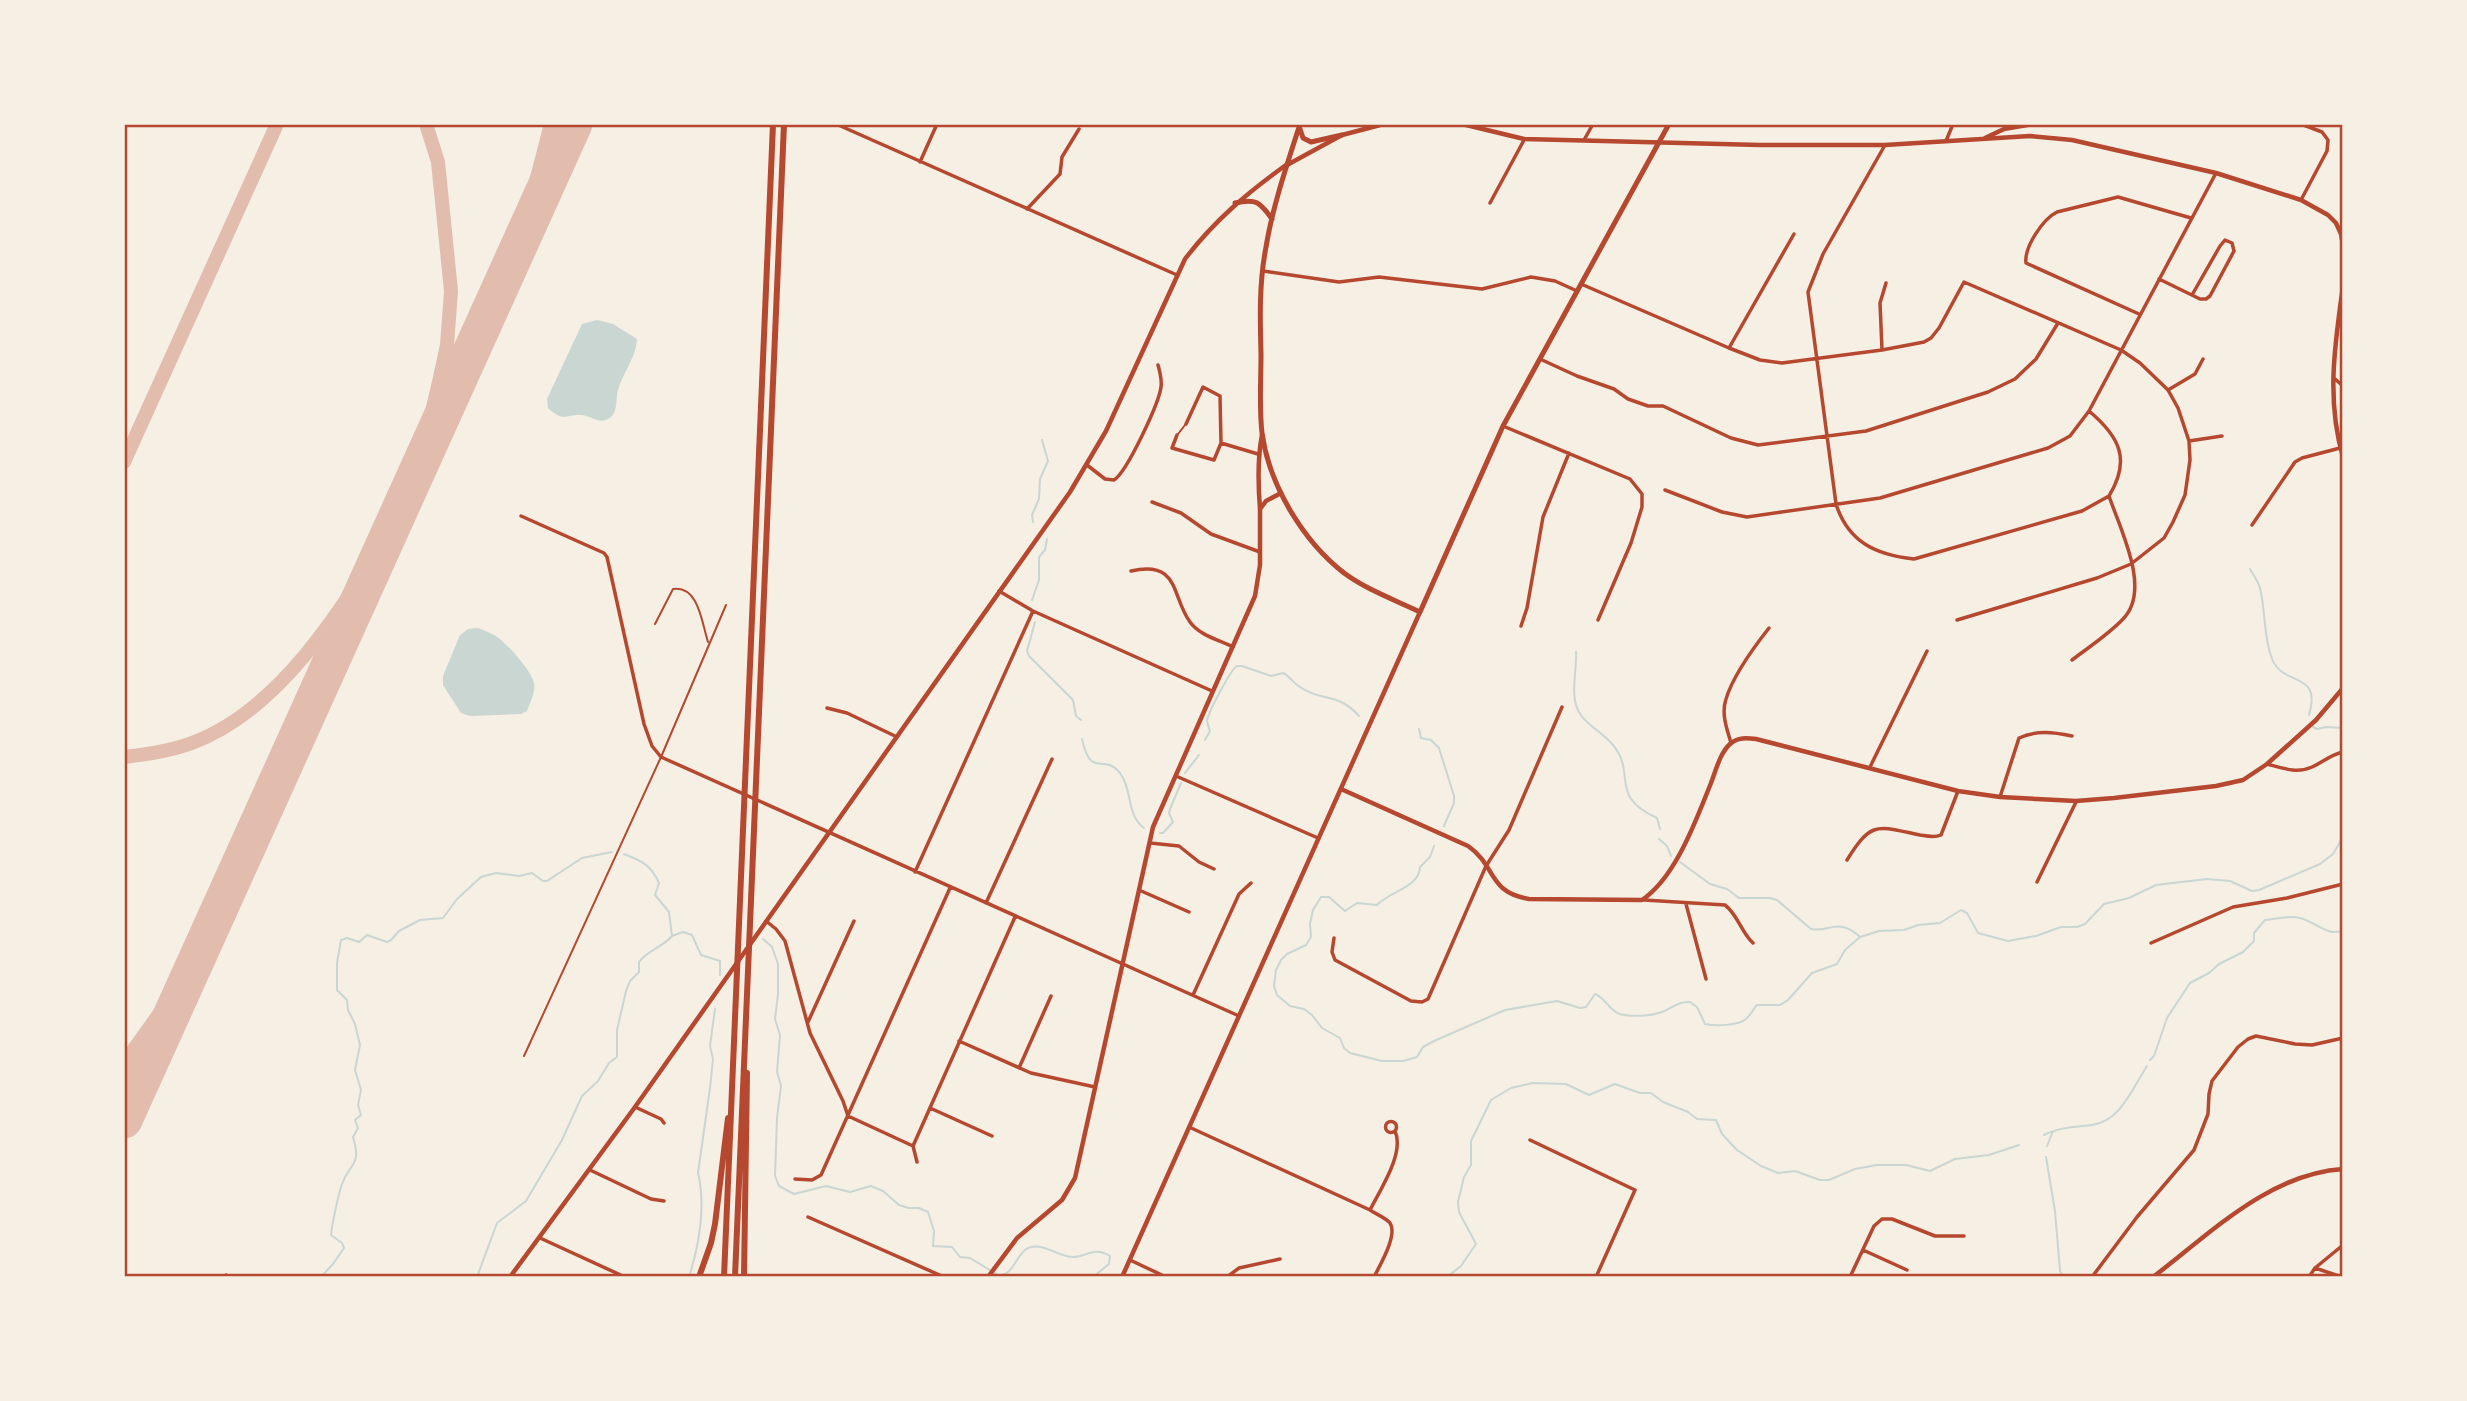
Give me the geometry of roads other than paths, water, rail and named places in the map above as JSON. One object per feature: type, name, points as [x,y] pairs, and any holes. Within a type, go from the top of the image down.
[{"type":"highway","points":[[724,1277],[773,124]]},
{"type":"highway","points":[[735,1277],[784,124]]},
{"type":"highway","points":[[744,1277],[745,1057]]},
{"type":"highway","points":[[699,1277],[715,1224],[726,1123],[732,1109]]},
{"type":"main road","points":[[1300,125],[1272,219],[1262,271],[1262,434],[1270,468],[1281,493],[1311,540],[1345,573],[1420,612],[1503,426],[1669,124]]},
{"type":"main road","points":[[1300,125],[1303,138],[1308,142],[1342,135]]},
{"type":"main road","points":[[1235,203],[1248,200],[1256,202],[1264,207],[1272,219]]},
{"type":"street","points":[[836,124],[1177,275]]},
{"type":"street","points":[[920,162],[937,124]]},
{"type":"street","points":[[510,1277],[635,1107],[1087,465],[1121,401],[1185,259],[1235,203],[1287,165],[1342,135],[1384,124]]},
{"type":"street","points":[[1462,124],[1524,139],[1659,143],[1885,145],[2030,136],[2072,140],[2216,173],[2261,185],[2301,200],[2328,215],[2336,223],[2343,245]]},
{"type":"street","points":[[1486,130],[1489,124]]},
{"type":"street","points":[[1584,140],[1593,124]]},
{"type":"street","points":[[1946,141],[1953,124]]},
{"type":"street","points":[[1984,139],[2004,130],[2033,124]]},
{"type":"street","points":[[2301,124],[2322,132],[2328,140],[2327,151],[2301,200]]},
{"type":"street","points":[[1027,209],[1060,173],[1062,157],[1079,129]]},
{"type":"street","points":[[1490,203],[1524,139]]},
{"type":"street","points":[[1885,145],[1823,254],[1811,282],[1808,300],[1836,504],[1841,519],[1855,537],[1866,545],[1891,556],[1914,559],[2082,511],[2109,496],[2118,482],[2120,471],[2119,449],[2106,425],[2089,411]]},
{"type":"street","points":[[1665,489],[1721,512],[1747,517],[1880,498],[2032,454],[2060,443],[2070,436],[2089,411],[2216,173]]},
{"type":"street","points":[[2140,314],[2029,266],[2025,260],[2026,254],[2042,223],[2048,216],[2079,204],[2118,197],[2191,218]]},
{"type":"street","points":[[1729,348],[1794,234]]},
{"type":"street","points":[[2159,279],[2200,299],[2206,299],[2234,251],[2232,243],[2225,240],[2220,246],[2192,295]]},
{"type":"street","points":[[1262,271],[1339,282],[1379,277],[1482,289],[1531,277],[1555,281],[1577,291]]},
{"type":"street","points":[[1581,284],[1729,348],[1772,363],[1782,363],[1918,344],[1931,338],[1964,282],[2121,350],[2155,376],[2168,390],[2183,420],[2189,441],[2189,478],[2180,510],[2164,538],[2131,565],[2098,578],[1957,620]]},
{"type":"street","points":[[1882,350],[1880,303],[1886,283]]},
{"type":"street","points":[[2343,286],[2333,377],[2333,399],[2343,457]]},
{"type":"street","points":[[1539,359],[1614,389],[1628,400],[1648,406],[1663,406],[1742,442],[1758,445],[1866,431],[1988,393],[2015,379],[2036,359],[2058,323]]},
{"type":"street","points":[[2168,390],[2195,374],[2203,359]]},
{"type":"street","points":[[1087,465],[1105,479],[1114,480],[1121,475],[1136,448],[1161,389],[1158,365]]},
{"type":"street","points":[[2333,377],[2343,386]]},
{"type":"street","points":[[1178,433],[1172,448],[1214,460],[1221,443],[1220,396],[1203,387],[1186,424]]},
{"type":"street","points":[[1503,426],[1630,479],[1642,494],[1642,507],[1632,543],[1598,620]]},
{"type":"street","points":[[988,1277],[1025,1230],[1068,1193],[1077,1170],[1157,817],[1255,596],[1261,509],[1258,454],[1262,434]]},
{"type":"street","points":[[2189,441],[2222,436]]},
{"type":"street","points":[[1221,443],[1258,454]]},
{"type":"street","points":[[2252,525],[2295,462],[2340,448]]},
{"type":"street","points":[[1521,625],[1527,608],[1543,517],[1569,453]]},
{"type":"street","points":[[1261,509],[1266,501],[1281,493]]},
{"type":"street","points":[[2073,660],[2124,619],[2131,608],[2136,590],[2109,496]]},
{"type":"street","points":[[1152,502],[1181,513],[1211,534],[1260,552]]},
{"type":"street","points":[[521,516],[604,553],[607,557],[644,724],[652,746],[661,757],[1239,1016]]},
{"type":"street","points":[[1131,571],[1152,569],[1169,578],[1191,624],[1233,647]]},
{"type":"street","points":[[999,591],[1033,611],[1212,691]]},
{"type":"street","points":[[915,872],[1033,611]]},
{"type":"street","points":[[1122,1277],[1420,612]]},
{"type":"street","points":[[1731,743],[1725,723],[1726,700],[1749,654],[1769,628]]},
{"type":"street","points":[[1870,767],[1927,651]]},
{"type":"street","points":[[1642,900],[1660,882],[1679,854],[1721,758],[1731,743],[1746,738],[1958,791],[2000,797],[2076,801],[2230,784],[2242,780],[2267,764],[2316,720],[2343,688]]},
{"type":"street","points":[[1334,938],[1332,952],[1335,960],[1411,1001],[1425,1001],[1431,997],[1486,866],[1509,830],[1562,707]]},
{"type":"street","points":[[827,708],[847,713],[897,737]]},
{"type":"street","points":[[2000,797],[2018,738],[2037,732],[2072,736]]},
{"type":"street","points":[[2267,764],[2304,770],[2328,756],[2343,752]]},
{"type":"street","points":[[986,903],[1052,759]]},
{"type":"street","points":[[1175,776],[1318,838]]},
{"type":"street","points":[[1341,789],[1474,850],[1499,886],[1508,894],[1521,897],[1725,905],[1733,912],[1745,935],[1753,943]]},
{"type":"street","points":[[1847,860],[1863,836],[1876,828],[1929,836],[1941,835],[1958,791]]},
{"type":"street","points":[[2037,882],[2076,801]]},
{"type":"street","points":[[1150,843],[1179,846],[1199,862],[1214,869]]},
{"type":"street","points":[[1193,995],[1239,894],[1251,883]]},
{"type":"street","points":[[2151,943],[2233,907],[2287,898],[2343,884]]},
{"type":"street","points":[[795,1179],[805,1181],[818,1178],[950,888]]},
{"type":"street","points":[[1139,890],[1189,912]]},
{"type":"street","points":[[1686,903],[1706,979]]},
{"type":"street","points":[[917,1162],[913,1146],[1015,916]]},
{"type":"street","points":[[766,921],[785,941],[807,1024],[848,1116],[913,1146]]},
{"type":"street","points":[[807,1024],[854,921]]},
{"type":"street","points":[[1019,1068],[1051,996]]},
{"type":"street","points":[[2092,1277],[2137,1216],[2194,1150],[2208,1114],[2212,1082],[2238,1047],[2251,1037],[2312,1045],[2343,1038]]},
{"type":"street","points":[[959,1041],[1019,1068],[1095,1087]]},
{"type":"street","points":[[635,1107],[664,1123]]},
{"type":"street","points":[[930,1108],[992,1136]]},
{"type":"street","points":[[1189,1127],[1370,1210],[1390,1224],[1390,1242],[1374,1277]]},
{"type":"street","points":[[1370,1210],[1398,1152],[1395,1131]]},
{"type":"street","points":[[1530,1140],[1635,1190],[1596,1277]]},
{"type":"street","points":[[2153,1277],[2250,1202],[2305,1177],[2343,1169]]},
{"type":"street","points":[[590,1170],[651,1199],[664,1201]]},
{"type":"street","points":[[808,1217],[944,1277]]},
{"type":"street","points":[[1850,1277],[1874,1226],[1882,1220],[1892,1219],[1935,1236],[1964,1236]]},
{"type":"street","points":[[540,1238],[625,1277]]},
{"type":"street","points":[[2309,1277],[2315,1268],[2343,1245]]},
{"type":"street","points":[[1863,1251],[1906,1270]]},
{"type":"street","points":[[1227,1277],[1239,1268],[1280,1259]]},
{"type":"street","points":[[1130,1260],[1166,1277]]},
{"type":"street","points":[[2315,1268],[2343,1277]]},
{"type":"lane","points":[[1178,433],[1186,424]]},
{"type":"lane","points":[[656,624],[673,589],[685,590],[694,597],[708,643]]},
{"type":"lane","points":[[524,1056],[661,757],[726,605]]},
{"type":"waterway","points":[[1033,522],[1032,515],[1039,499],[1040,479],[1048,461],[1042,440]]},
{"type":"waterway","points":[[1032,600],[1039,580],[1039,557],[1045,550],[1047,539]]},
{"type":"waterway","points":[[2250,569],[2260,588],[2272,659],[2285,674],[2306,685],[2310,691],[2312,701],[2309,715]]},
{"type":"waterway","points":[[1035,622],[1027,651],[1029,656],[1073,700],[1076,716],[1081,720]]},
{"type":"waterway","points":[[1576,652],[1574,689],[1577,709],[1585,720],[1613,745],[1620,756],[1628,793],[1642,810],[1657,818],[1660,829]]},
{"type":"waterway","points":[[1205,740],[1210,731],[1207,721],[1209,716],[1225,683],[1237,666],[1271,676],[1283,673],[1308,692],[1344,703],[1359,716]]},
{"type":"waterway","points":[[2313,727],[2343,728]]},
{"type":"waterway","points":[[1419,729],[1421,738],[1431,740],[1439,748],[1454,796],[1454,803],[1444,826]]},
{"type":"waterway","points":[[1082,739],[1089,759],[1114,767],[1120,773],[1127,787],[1134,816],[1144,828]]},
{"type":"waterway","points":[[1185,773],[1199,755]]},
{"type":"waterway","points":[[1160,833],[1173,822],[1169,813],[1181,783]]},
{"type":"waterway","points":[[1434,846],[1415,880],[1377,905],[1357,903],[1345,911],[1329,897],[1321,897],[1313,910],[1311,937],[1306,945],[1287,954],[1276,970],[1274,986],[1277,995],[1290,1006],[1304,1009],[1312,1015],[1322,1028],[1340,1038],[1344,1048],[1350,1053],[1382,1061],[1403,1061],[1417,1057],[1423,1047],[1434,1041],[1505,1010],[1557,1001],[1580,1008],[1586,1007],[1595,994],[1613,1010],[1624,1015],[1655,1014],[1690,1002],[1697,1007],[1705,1024],[1738,1023],[1748,1017],[1757,1005],[1780,1005],[1788,1000],[1812,973],[1837,964],[1845,950],[1860,937],[1879,931],[1904,930],[1918,925],[1940,923],[1961,910],[1967,913],[1978,933],[2008,941],[2036,936],[2061,927],[2085,924],[2104,904],[2129,898],[2156,885],[2207,879],[2230,881],[2252,891],[2259,890],[2320,864],[2333,854],[2343,837]]},
{"type":"waterway","points":[[1659,839],[1667,846],[1671,856]]},
{"type":"waterway","points":[[321,1277],[344,1248],[342,1243],[331,1235],[342,1184],[356,1159],[353,1137],[358,1128],[355,1120],[361,1115],[358,1105],[361,1090],[355,1070],[360,1045],[347,1000],[337,990],[337,963],[341,940],[347,938],[359,942],[367,935],[387,942],[399,931],[420,920],[443,918],[457,899],[481,877],[496,873],[519,876],[532,873],[547,881],[582,858],[612,852]]},
{"type":"waterway","points":[[624,854],[645,864],[656,877],[659,883],[655,895],[669,912],[672,936],[683,932],[692,935],[701,955],[720,961],[720,975]]},
{"type":"waterway","points":[[1680,862],[1710,884],[1727,889],[1739,898],[1777,900],[1811,929],[1839,926],[1859,936]]},
{"type":"waterway","points":[[2150,1060],[2154,1056],[2167,1018],[2190,983],[2243,952],[2254,941],[2254,933],[2265,920],[2296,917],[2327,931],[2343,930]]},
{"type":"waterway","points":[[477,1277],[497,1223],[526,1201],[562,1140],[582,1096],[617,1057],[617,1030],[626,991],[630,981],[639,972],[639,962],[672,936]]},
{"type":"waterway","points":[[763,939],[772,947],[778,964],[775,1019],[780,1035],[777,1072],[781,1086],[775,1176],[779,1186],[794,1194],[826,1186],[850,1192],[871,1186],[883,1191],[899,1205],[928,1212],[934,1231],[933,1246],[952,1247],[960,1257],[970,1258],[998,1275],[1007,1273],[1030,1247],[1042,1247],[1073,1257],[1095,1252],[1110,1256],[1109,1264],[1093,1277]]},
{"type":"waterway","points":[[689,1277],[700,1225],[698,1173],[710,1088],[713,1059],[710,1046],[715,1009]]},
{"type":"waterway","points":[[2044,1135],[2062,1129],[2092,1125],[2111,1117],[2125,1102],[2147,1066]]},
{"type":"waterway","points":[[1447,1277],[1461,1266],[1476,1244],[1459,1212],[1458,1202],[1464,1177],[1471,1165],[1471,1141],[1491,1100],[1511,1088],[1533,1083],[1566,1084],[1589,1095],[1615,1084],[1640,1093],[1651,1093],[1697,1119],[1716,1120],[1722,1134],[1737,1150],[1761,1166],[1778,1173],[1795,1171],[1820,1180],[1829,1180],[1855,1169],[1877,1165],[1906,1165],[1930,1171],[1955,1159],[1989,1155],[2019,1145]]},
{"type":"waterway","points":[[2047,1146],[2053,1131]]},
{"type":"waterway","points":[[2046,1157],[2055,1211],[2060,1271],[2063,1277]]}]
